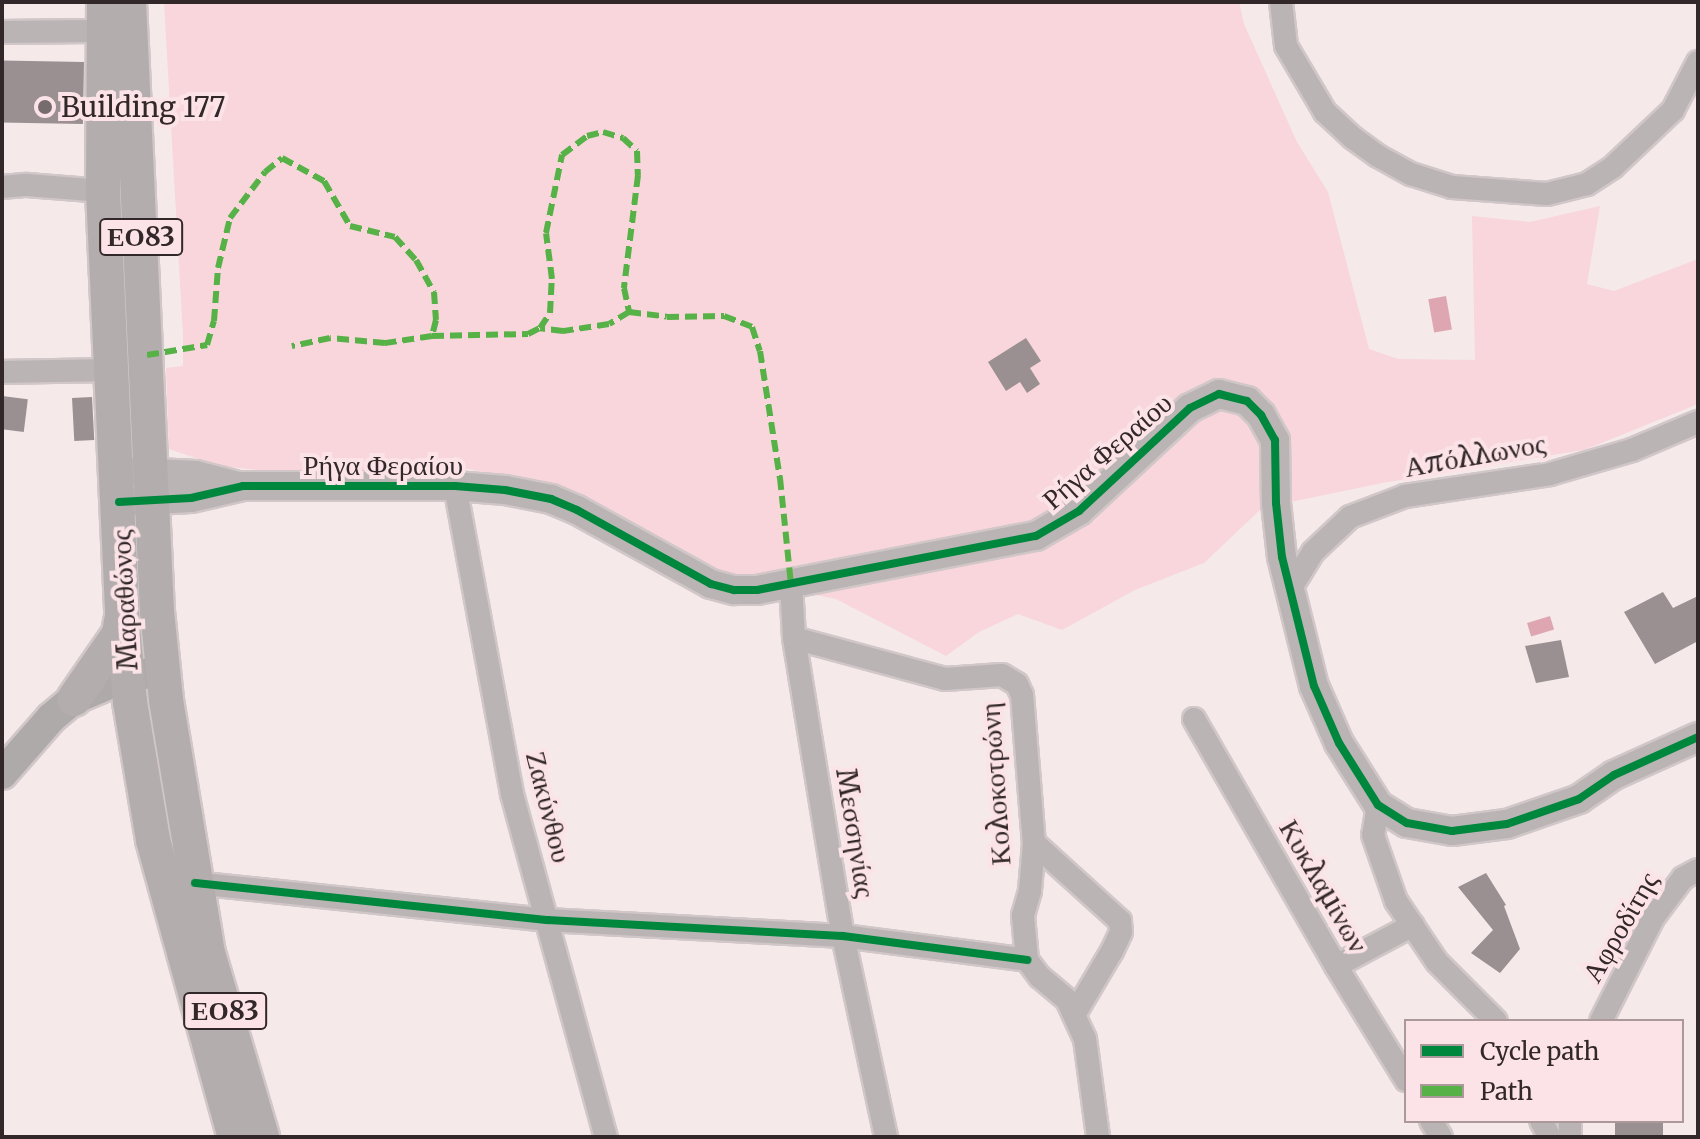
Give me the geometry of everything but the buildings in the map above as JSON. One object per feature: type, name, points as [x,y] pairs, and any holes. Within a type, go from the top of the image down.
[{"type":"main road","name":"Μαραθώνος","points":[[129,2],[163,672],[208,953],[262,1137]]},
{"type":"main road","name":"Μαραθώνος","points":[[105,17],[103,191],[122,617],[128,676],[153,840],[235,1137]]},
{"type":"main road","points":[[2,774],[51,718],[74,699],[119,634],[122,617]]},
{"type":"main road","points":[[74,699],[128,676],[163,672]]},
{"type":"street","points":[[1281,2],[1286,46],[1325,112],[1378,156],[1411,174],[1452,187],[1547,194],[1587,184],[1613,167],[1673,110],[1698,62]]},
{"type":"street","points":[[2,32],[105,17]]},
{"type":"street","points":[[2,187],[27,185],[103,191]]},
{"type":"street","points":[[2,372],[113,370]]},
{"type":"street","name":"Ρήγα Φεραίου","points":[[118,487],[153,486],[196,475],[243,486],[455,486],[505,490],[551,499],[598,520],[711,584],[734,590],[791,584],[1036,536],[1079,511],[1190,408],[1219,394],[1247,401],[1261,415],[1275,440],[1276,503],[1282,557],[1314,686],[1339,743],[1378,805],[1407,823],[1452,831],[1507,824],[1579,799],[1614,775],[1698,737]]},
{"type":"street","name":"Απόλλωνος","points":[[1291,588],[1313,552],[1350,517],[1405,496],[1550,474],[1632,450],[1698,422]]},
{"type":"street","name":"Ζακύνθου","points":[[455,486],[512,794],[606,1137]]},
{"type":"street","name":"Μεσσηνίας","points":[[791,584],[794,638],[843,936],[886,1137]]},
{"type":"street","name":"Κολοκοτρώνη","points":[[794,638],[945,679],[1002,675],[1017,684],[1022,695],[1034,843],[1023,916],[1027,960]]},
{"type":"street","name":"Κυκλαμίνων","points":[[1194,719],[1336,966],[1404,1077]]},
{"type":"street","points":[[1378,805],[1373,835],[1396,901],[1437,962],[1494,1019]]},
{"type":"street","points":[[1034,843],[1120,921],[1121,932],[1112,951],[1074,1015]]},
{"type":"street","name":"Αφροδίτης","points":[[1602,1019],[1653,918],[1683,878],[1698,870]]},
{"type":"street","points":[[195,883],[547,920],[843,936],[1027,960],[1040,977],[1067,1000],[1085,1039],[1098,1137]]},
{"type":"street","points":[[1336,966],[1413,925]]},
{"type":"shaded area","points":[[164,2],[1239,2],[1244,24],[1297,142],[1328,192],[1369,349],[1398,359],[1475,360],[1472,216],[1530,222],[1600,206],[1587,284],[1614,291],[1698,259],[1698,404],[1584,450],[1382,483],[1262,508],[1204,563],[1135,590],[1062,630],[1018,614],[979,632],[946,656],[836,599],[711,574],[613,518],[536,482],[436,463],[381,463],[348,479],[219,466],[169,449],[166,368],[183,366],[183,335]]},
{"type":"shaded area","points":[[1446,296],[1452,329],[1434,333],[1428,299]]},
{"type":"shaded area","points":[[1550,616],[1554,629],[1531,636],[1527,623]]},
{"type":"marked path","points":[[432,336],[528,334],[540,328],[550,313],[552,279],[546,233],[562,155],[587,136],[603,132],[623,138],[637,151],[638,175],[624,288],[629,312],[609,324],[563,331],[540,328]]},
{"type":"marked path","points":[[147,355],[207,345],[214,321],[218,268],[230,218],[265,172],[282,158],[324,181],[350,226],[395,237],[416,260],[434,292],[436,320],[432,336],[385,343],[330,338],[292,346]]},
{"type":"marked path","points":[[629,312],[667,317],[724,316],[752,327],[760,351],[780,478],[791,584]]},
{"type":"cycle path","points":[[119,502],[191,498],[243,486],[455,486],[505,490],[551,499],[577,510],[711,584],[734,590],[757,590],[1036,536],[1079,511],[1190,408],[1219,394],[1247,401],[1261,415],[1275,440],[1276,503],[1282,557],[1314,686],[1339,743],[1378,805],[1407,823],[1452,831],[1507,824],[1579,799],[1614,775],[1698,737]]},
{"type":"cycle path","points":[[195,883],[547,920],[843,936],[1027,960]]},
{"type":"place","name":"Building 177","points":[[45,107]]}]
